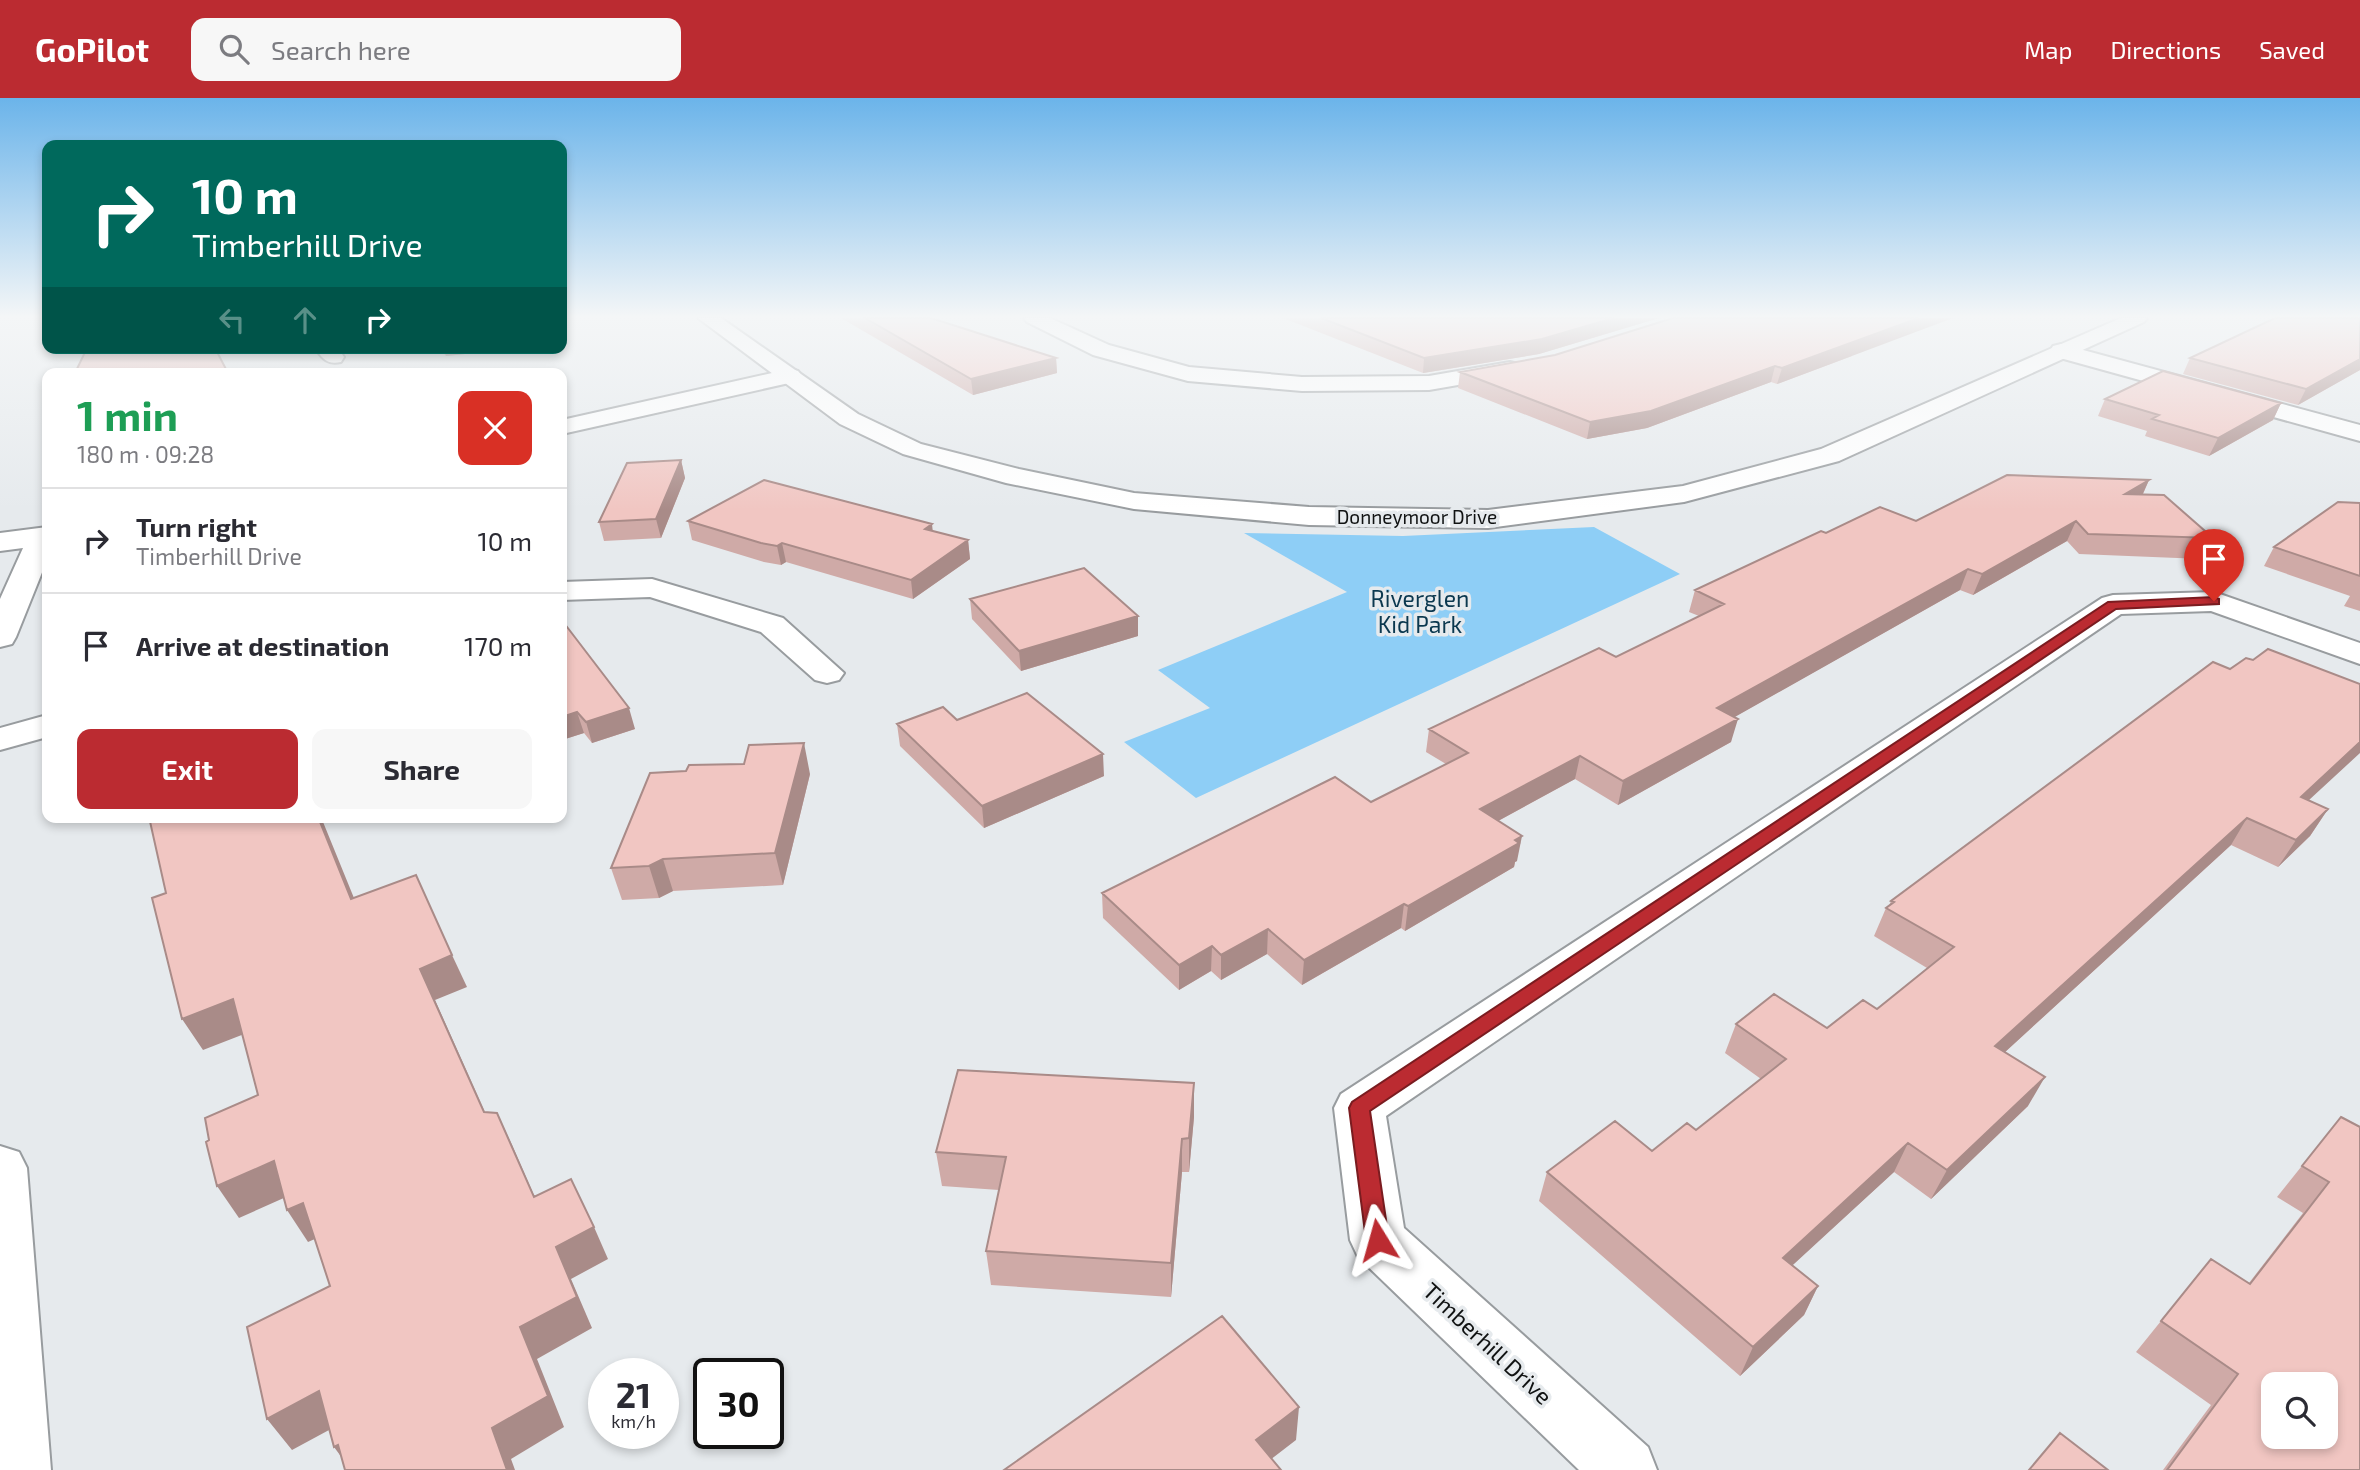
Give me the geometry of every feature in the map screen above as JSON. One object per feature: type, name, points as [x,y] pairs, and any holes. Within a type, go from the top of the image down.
[{"type":"street","points":[[567,426],[762,382]]},
{"type":"street","name":"Donneymoor Drive","points":[[797,382],[849,419],[912,449],[1029,480],[1134,501],[1309,516],[1488,519],[1684,494],[1830,455],[1992,382]]},
{"type":"street","points":[[1280,382],[1435,382]]},
{"type":"street","points":[[2174,382],[2360,433]]},
{"type":"street","points":[[0,542],[42,537]]},
{"type":"street","points":[[0,637],[42,544]]},
{"type":"street","points":[[567,591],[652,588],[772,625],[827,673]]},
{"type":"street","name":"Timberhill Drive","points":[[1625,1470],[1378,1240],[1359,1108],[2113,605],[2214,601],[2360,654]]},
{"type":"street","points":[[0,739],[42,727]]},
{"type":"street","points":[[0,1168],[19,1470]]},
{"type":"green space","name":"Riverglen Kid Park","points":[[1594,527],[1680,574],[1196,798],[1124,742],[1210,708],[1158,670],[1347,592],[1244,533],[1403,536]]},
{"type":"building","points":[[1486,382],[1731,382],[1651,411],[1590,422]]},
{"type":"building","points":[[2140,382],[2204,382],[2281,403],[2218,438],[2152,419],[2159,415],[2105,399]]},
{"type":"building","points":[[2280,382],[2319,382],[2306,389]]},
{"type":"building","points":[[681,460],[656,519],[599,522],[627,463]]},
{"type":"building","points":[[2007,475],[2149,480],[2125,494],[2164,495],[2213,538],[2088,534],[2076,521],[1982,574],[1968,569],[1717,708],[1738,719],[1623,781],[1580,756],[1480,809],[1522,836],[1515,840],[1519,843],[1408,906],[1404,904],[1304,960],[1268,929],[1221,955],[1212,946],[1179,965],[1102,893],[1335,777],[1371,802],[1468,753],[1429,729],[1599,648],[1616,657],[1724,604],[1695,590],[1821,531],[1826,533],[1880,507],[1916,521]]},
{"type":"building","points":[[764,480],[932,524],[925,529],[968,540],[911,580],[782,543],[777,546],[761,543],[688,521]]},
{"type":"building","points":[[2338,502],[2360,503],[2360,576],[2274,547]]},
{"type":"building","points":[[1084,568],[1138,616],[1019,651],[970,599]]},
{"type":"building","points":[[567,627],[629,708],[586,722],[577,712],[567,715]]},
{"type":"building","points":[[2268,649],[2360,684],[2360,742],[2301,797],[2328,809],[2296,840],[2247,818],[1995,1046],[2045,1077],[1947,1170],[1908,1143],[1783,1258],[1818,1286],[1753,1347],[1547,1172],[1615,1121],[1652,1151],[1687,1123],[1696,1130],[1786,1059],[1736,1024],[1774,994],[1827,1028],[1863,1000],[1877,1009],[1954,947],[1886,908],[1894,902],[1891,901],[2213,662],[2230,669],[2246,658],[2253,660]]},
{"type":"building","points":[[1027,693],[1103,754],[982,806],[897,724],[943,707],[957,720]]},
{"type":"building","points":[[804,743],[775,853],[663,859],[649,866],[611,868],[650,773],[686,771],[689,765],[744,764],[749,745]]},
{"type":"building","points":[[150,823],[320,823],[351,899],[416,875],[452,955],[420,969],[484,1112],[497,1113],[534,1197],[571,1179],[594,1227],[556,1247],[577,1297],[520,1327],[548,1396],[492,1428],[507,1470],[345,1470],[338,1445],[334,1447],[319,1391],[267,1419],[247,1327],[330,1286],[303,1203],[287,1210],[274,1161],[217,1186],[206,1142],[209,1140],[205,1118],[258,1095],[233,999],[182,1019],[152,898],[166,893]]},
{"type":"building","points":[[958,1070],[1194,1083],[1189,1138],[1182,1139],[1171,1263],[986,1251],[1006,1157],[936,1152]]},
{"type":"building","points":[[2341,1117],[2360,1127],[2360,1470],[2167,1470],[2238,1374],[2161,1321],[2211,1259],[2250,1284],[2329,1182],[2302,1166]]},
{"type":"building","points":[[1222,1316],[1299,1407],[1256,1440],[1281,1470],[1004,1470]]},
{"type":"building","points":[[2060,1433],[2108,1470],[2029,1470]]},
{"type":"route","points":[[1378,1240],[1359,1108],[2113,605],[2214,601]]}]
